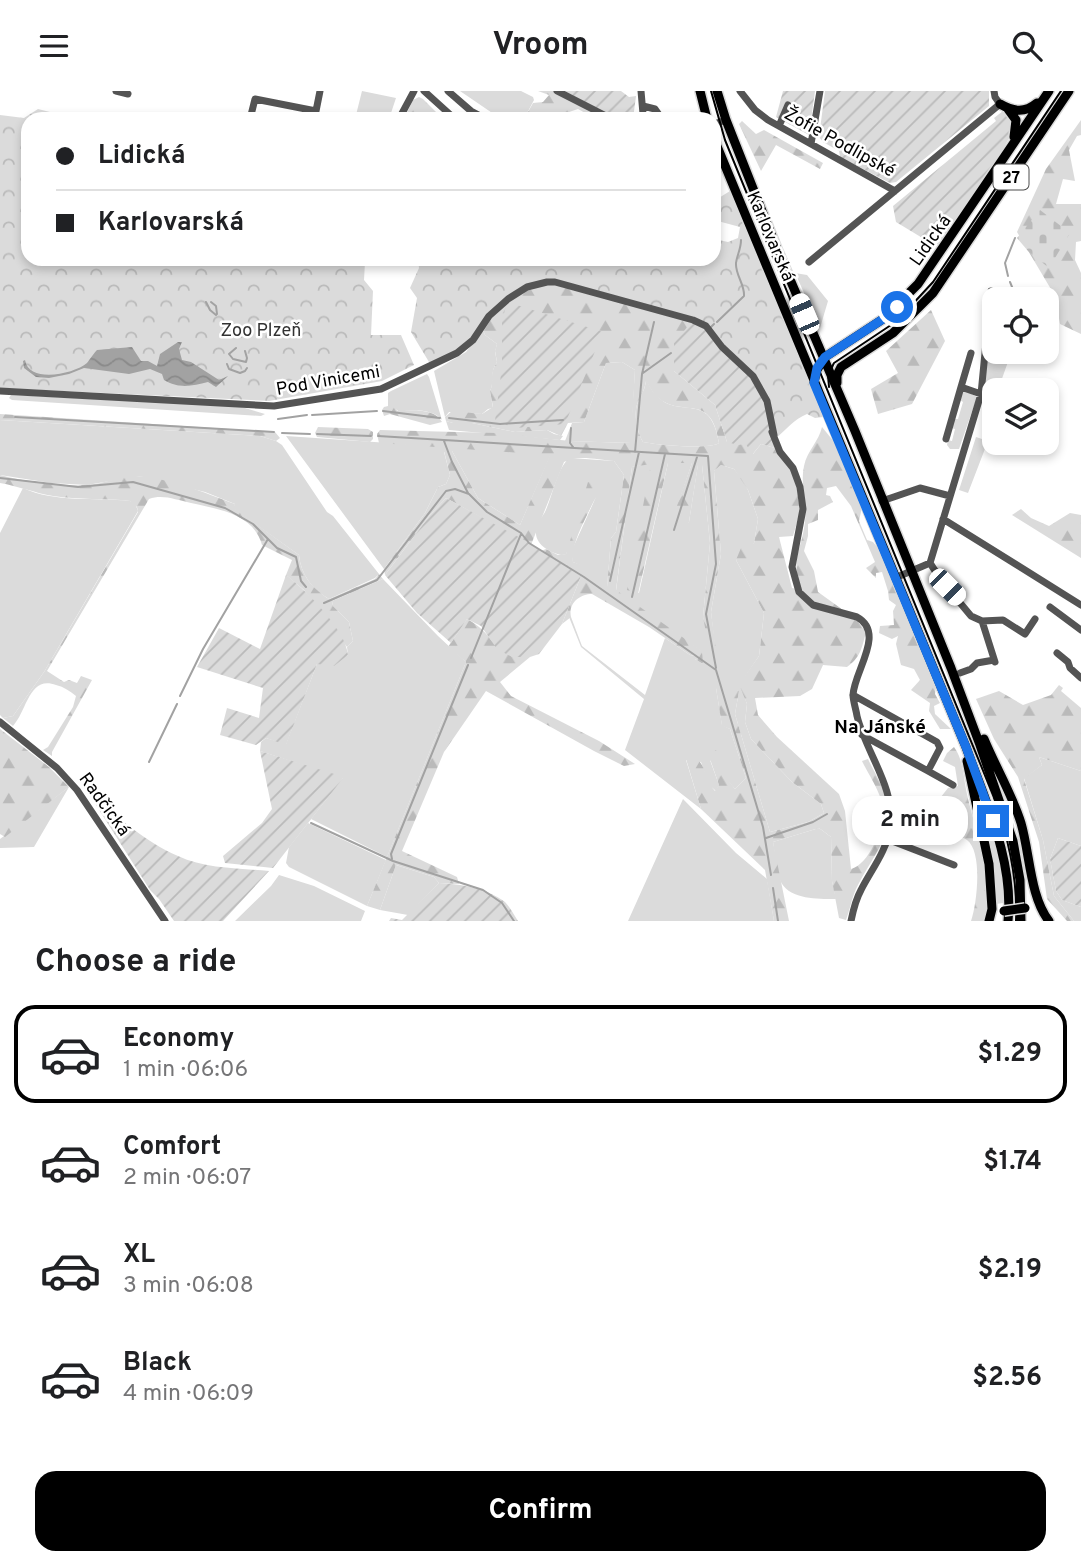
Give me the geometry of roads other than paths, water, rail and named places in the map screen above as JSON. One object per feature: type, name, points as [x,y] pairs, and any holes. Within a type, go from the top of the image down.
[{"type":"main road","points":[[700,91],[705,112]]},
{"type":"main road","name":"Karlovarská","points":[[717,91],[726,120],[825,367],[837,388],[911,571],[956,671],[1013,841],[1020,880],[1021,921]]},
{"type":"main road","name":"Lidická","points":[[848,363],[893,333],[933,293],[1069,91]]},
{"type":"main road","points":[[1003,106],[1024,111],[1046,94]]},
{"type":"main road","name":"Lidická","points":[[825,367],[839,347],[883,319],[918,284],[1046,94]]},
{"type":"main road","points":[[1003,106],[1013,114],[1017,124],[1012,145]]},
{"type":"main road","name":"Karlovarská","points":[[721,156],[966,747],[1000,845],[1007,883],[1008,921]]},
{"type":"main road","points":[[813,336],[822,347],[839,347]]},
{"type":"main road","points":[[802,352],[825,367],[848,363]]},
{"type":"main road","points":[[837,388],[838,372],[848,363]]},
{"type":"main road","points":[[814,383],[825,367]]},
{"type":"main road","points":[[956,671],[1012,799],[1028,848],[1039,907],[1048,920]]},
{"type":"main road","points":[[966,747],[989,864],[992,909],[990,921]]},
{"type":"main road","points":[[990,921],[1003,911],[1026,908],[1038,912],[1048,920]]},
{"type":"street","points":[[116,91],[128,94]]},
{"type":"street","points":[[252,112],[255,99],[316,111],[320,91]]},
{"type":"street","points":[[403,112],[414,91]]},
{"type":"street","points":[[424,91],[447,112]]},
{"type":"street","points":[[448,91],[473,112]]},
{"type":"street","points":[[556,91],[598,112]]},
{"type":"street","points":[[642,91],[642,112]]},
{"type":"street","name":"Žofie Podlipské","points":[[740,91],[761,116],[895,191]]},
{"type":"street","points":[[811,144],[815,136],[820,91]]},
{"type":"street","points":[[809,262],[1003,106],[995,97],[994,91]]},
{"type":"street","points":[[779,126],[788,105]]},
{"type":"street","points":[[643,106],[657,112]]},
{"type":"street","points":[[721,122],[726,120]]},
{"type":"street","name":"Pod Vinicemi","points":[[0,391],[274,407],[385,388],[457,353],[473,340],[489,316],[508,299],[527,287],[547,282],[693,320],[706,326],[722,347],[753,376],[767,401],[780,452],[793,468],[800,487],[803,509],[792,567],[799,591],[813,605],[857,617],[867,624],[869,641],[853,695]]},
{"type":"street","points":[[946,439],[971,353]]},
{"type":"street","points":[[930,563],[981,394],[984,364]]},
{"type":"street","points":[[961,387],[981,394]]},
{"type":"street","points":[[882,501],[920,488],[950,496]]},
{"type":"street","points":[[943,519],[1081,605]]},
{"type":"street","points":[[895,578],[930,563]]},
{"type":"street","points":[[930,563],[969,614],[982,621],[1003,620],[1025,634],[1035,619]]},
{"type":"street","points":[[1050,607],[1081,630]]},
{"type":"street","points":[[956,671],[971,669],[977,663],[995,661],[982,621]]},
{"type":"street","points":[[1057,653],[1068,661],[1070,668],[1081,678]]},
{"type":"street","points":[[851,921],[859,892],[877,863],[887,839],[892,808],[882,778],[862,735],[853,695]]},
{"type":"street","points":[[853,695],[937,742],[940,748],[928,771]]},
{"type":"street","name":"Radčická","points":[[0,722],[61,772],[77,790],[165,921]]},
{"type":"street","points":[[862,735],[953,785]]},
{"type":"street","points":[[887,839],[954,865]]},
{"type":"water","points":[[182,342],[179,349],[182,360],[191,362],[219,380],[228,376],[216,387],[208,382],[186,386],[170,383],[164,380],[162,374],[150,369],[129,374],[84,368],[49,378],[36,377],[24,368],[25,360],[28,367],[35,372],[53,375],[81,367],[97,350],[132,347],[141,361],[157,366],[160,354]]},
{"type":"waterway","points":[[1008,276],[1005,263],[1015,238]]},
{"type":"waterway","points":[[717,322],[744,296],[736,267],[741,240]]},
{"type":"waterway","points":[[1010,282],[1012,287]]},
{"type":"waterway","points":[[206,302],[216,315]]},
{"type":"waterway","points":[[211,302],[216,306],[217,314]]},
{"type":"waterway","points":[[635,452],[642,374],[654,322]]},
{"type":"waterway","points":[[711,327],[714,324]]},
{"type":"waterway","points":[[236,348],[229,354],[233,359],[246,362],[245,351]]},
{"type":"waterway","points":[[643,373],[671,353]]},
{"type":"waterway","points":[[227,364],[229,369],[240,373],[247,368]]},
{"type":"waterway","points":[[312,415],[377,411]]},
{"type":"waterway","points":[[383,411],[440,418]]},
{"type":"waterway","points":[[278,419],[307,415]]},
{"type":"waterway","points":[[15,417],[274,432]]},
{"type":"waterway","points":[[449,418],[500,424],[563,420]]},
{"type":"waterway","points":[[571,428],[570,443],[573,447]]},
{"type":"waterway","points":[[282,433],[310,434]]},
{"type":"waterway","points":[[317,434],[371,436]]},
{"type":"waterway","points":[[378,436],[708,456],[716,564],[706,614],[716,668]]},
{"type":"waterway","points":[[444,441],[468,493]]},
{"type":"waterway","points":[[610,581],[639,452]]},
{"type":"waterway","points":[[632,597],[665,454]]},
{"type":"waterway","points":[[674,530],[697,457]]},
{"type":"waterway","points":[[0,478],[78,487],[133,482],[225,508],[253,524],[277,548],[296,557],[301,581],[306,587]]},
{"type":"waterway","points":[[324,603],[377,580],[446,491],[455,489],[469,494],[487,512],[521,533],[529,543],[584,577],[716,670],[763,827],[771,875]]},
{"type":"waterway","points":[[471,658],[521,534]]},
{"type":"waterway","points":[[180,696],[203,649],[268,539]]},
{"type":"waterway","points":[[392,859],[391,854],[468,665]]},
{"type":"waterway","points":[[149,762],[177,704]]},
{"type":"waterway","points":[[766,838],[813,822],[827,814]]},
{"type":"waterway","points":[[311,823],[393,861],[483,890],[502,903],[514,921]]},
{"type":"waterway","points":[[773,888],[778,921]]},
{"type":"tram line","points":[[711,91],[717,112]]},
{"type":"tram line","points":[[829,387],[828,375],[834,363],[897,321],[933,282],[1061,91]]},
{"type":"tram line","points":[[721,126],[993,795],[1011,857],[1016,921]]},
{"type":"district","name":"Na Jánské","points":[[880,726]]},
{"type":"park label","name":"Zoo Plzeň","points":[[261,330]]}]
